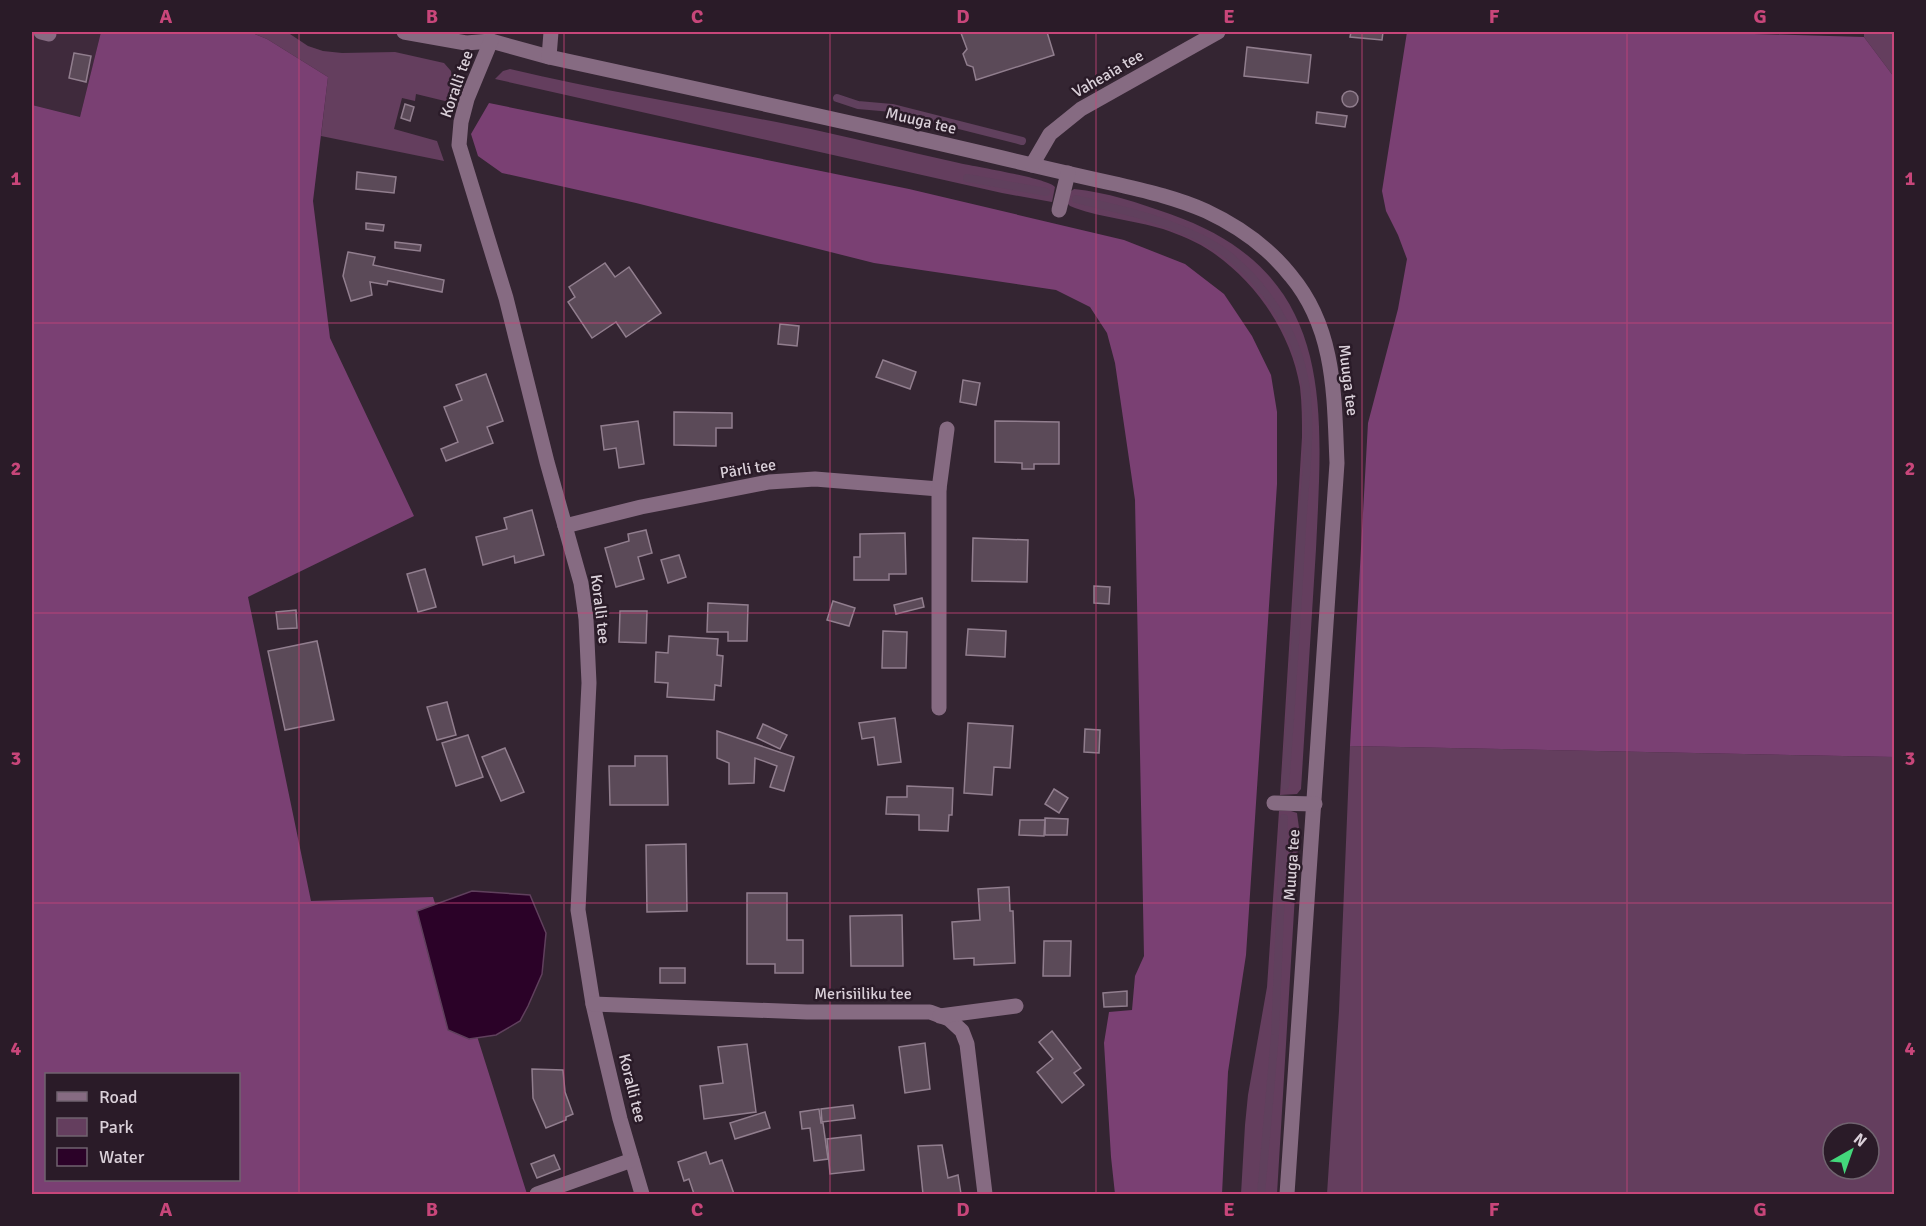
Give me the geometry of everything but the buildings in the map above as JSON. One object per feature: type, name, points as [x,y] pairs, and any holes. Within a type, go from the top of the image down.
[{"type":"street","name":"Muuga tee","points":[[404,32],[466,43],[487,37],[549,57],[1166,196],[1205,211],[1237,228],[1269,252],[1292,276],[1311,305],[1327,344],[1334,384],[1337,463],[1287,1194]]},
{"type":"street","points":[[549,57],[551,32]]},
{"type":"street","name":"Vaheaia tee","points":[[1032,165],[1050,134],[1081,109],[1218,32]]},
{"type":"street","name":"Koralli tee","points":[[487,37],[461,122],[459,146],[506,298],[547,462],[581,583],[589,672],[578,910],[593,1004],[618,1109],[642,1194]]},
{"type":"street","points":[[1059,210],[1068,173]]},
{"type":"street","points":[[939,708],[939,489],[947,429]]},
{"type":"street","name":"Pärli tee","points":[[565,526],[641,507],[769,482],[815,479],[939,489]]},
{"type":"street","points":[[1274,803],[1315,804]]},
{"type":"street","name":"Merisiiliku tee","points":[[593,1004],[807,1012],[930,1012],[949,1019],[962,1031],[967,1044],[985,1194]]},
{"type":"street","points":[[940,1016],[1016,1006]]},
{"type":"street","points":[[537,1194],[632,1160]]},
{"type":"shaded area","points":[[32,32],[101,32],[80,117],[32,105]]},
{"type":"shaded area","points":[[101,32],[250,32],[267,39],[328,77],[313,201],[330,338],[414,516],[248,597],[311,901],[433,897],[527,1194],[32,1194],[32,105],[80,117]]},
{"type":"shaded area","points":[[1407,32],[1684,32],[1864,37],[1894,77],[1894,757],[1350,746],[1368,423],[1398,309],[1407,259],[1386,211],[1382,191]]},
{"type":"shaded area","points":[[489,103],[909,189],[1124,240],[1185,264],[1224,294],[1252,336],[1271,375],[1277,412],[1277,484],[1246,955],[1228,1072],[1222,1194],[1115,1194],[1104,1043],[1109,1012],[1132,1010],[1135,976],[1144,956],[1135,500],[1115,363],[1107,333],[1090,307],[1056,290],[874,263],[636,203],[502,173],[478,156],[471,134]]},
{"type":"green space","points":[[250,32],[287,32],[308,46],[323,51],[395,52],[444,63],[451,71],[453,87],[449,102],[416,94],[415,101],[402,98],[394,129],[437,141],[444,161],[321,136],[328,77],[267,39]]},
{"type":"green space","points":[[1864,32],[1894,32],[1894,77],[1864,37]]},
{"type":"green space","points":[[510,69],[812,129],[1039,180],[1055,187],[1052,202],[1002,193],[495,79],[503,71]]},
{"type":"green space","points":[[1074,189],[1110,195],[1170,214],[1224,239],[1264,270],[1291,307],[1308,348],[1317,394],[1319,495],[1301,789],[1297,794],[1280,795],[1302,437],[1300,387],[1289,347],[1270,311],[1257,294],[1228,264],[1212,252],[1195,242],[1163,229],[1070,206],[1067,203],[1070,192]]},
{"type":"green space","points":[[1350,746],[1894,757],[1894,1194],[1327,1194],[1339,1011]]},
{"type":"green space","points":[[1279,811],[1297,813],[1299,828],[1277,1194],[1241,1194],[1248,1095],[1267,987]]},
{"type":"water","points":[[472,891],[530,895],[546,933],[542,974],[520,1021],[496,1035],[469,1039],[448,1030],[417,911]]},
{"type":"waterway","points":[[837,98],[858,105],[892,108],[1022,141]]},
{"type":"waterway","points":[[967,178],[1046,192]]},
{"type":"waterway","points":[[1076,199],[1159,221],[1195,235],[1221,250],[1245,270],[1274,305],[1294,345],[1306,388],[1308,440],[1285,786]]},
{"type":"waterway","points":[[1261,1194],[1275,1035],[1284,818]]}]
